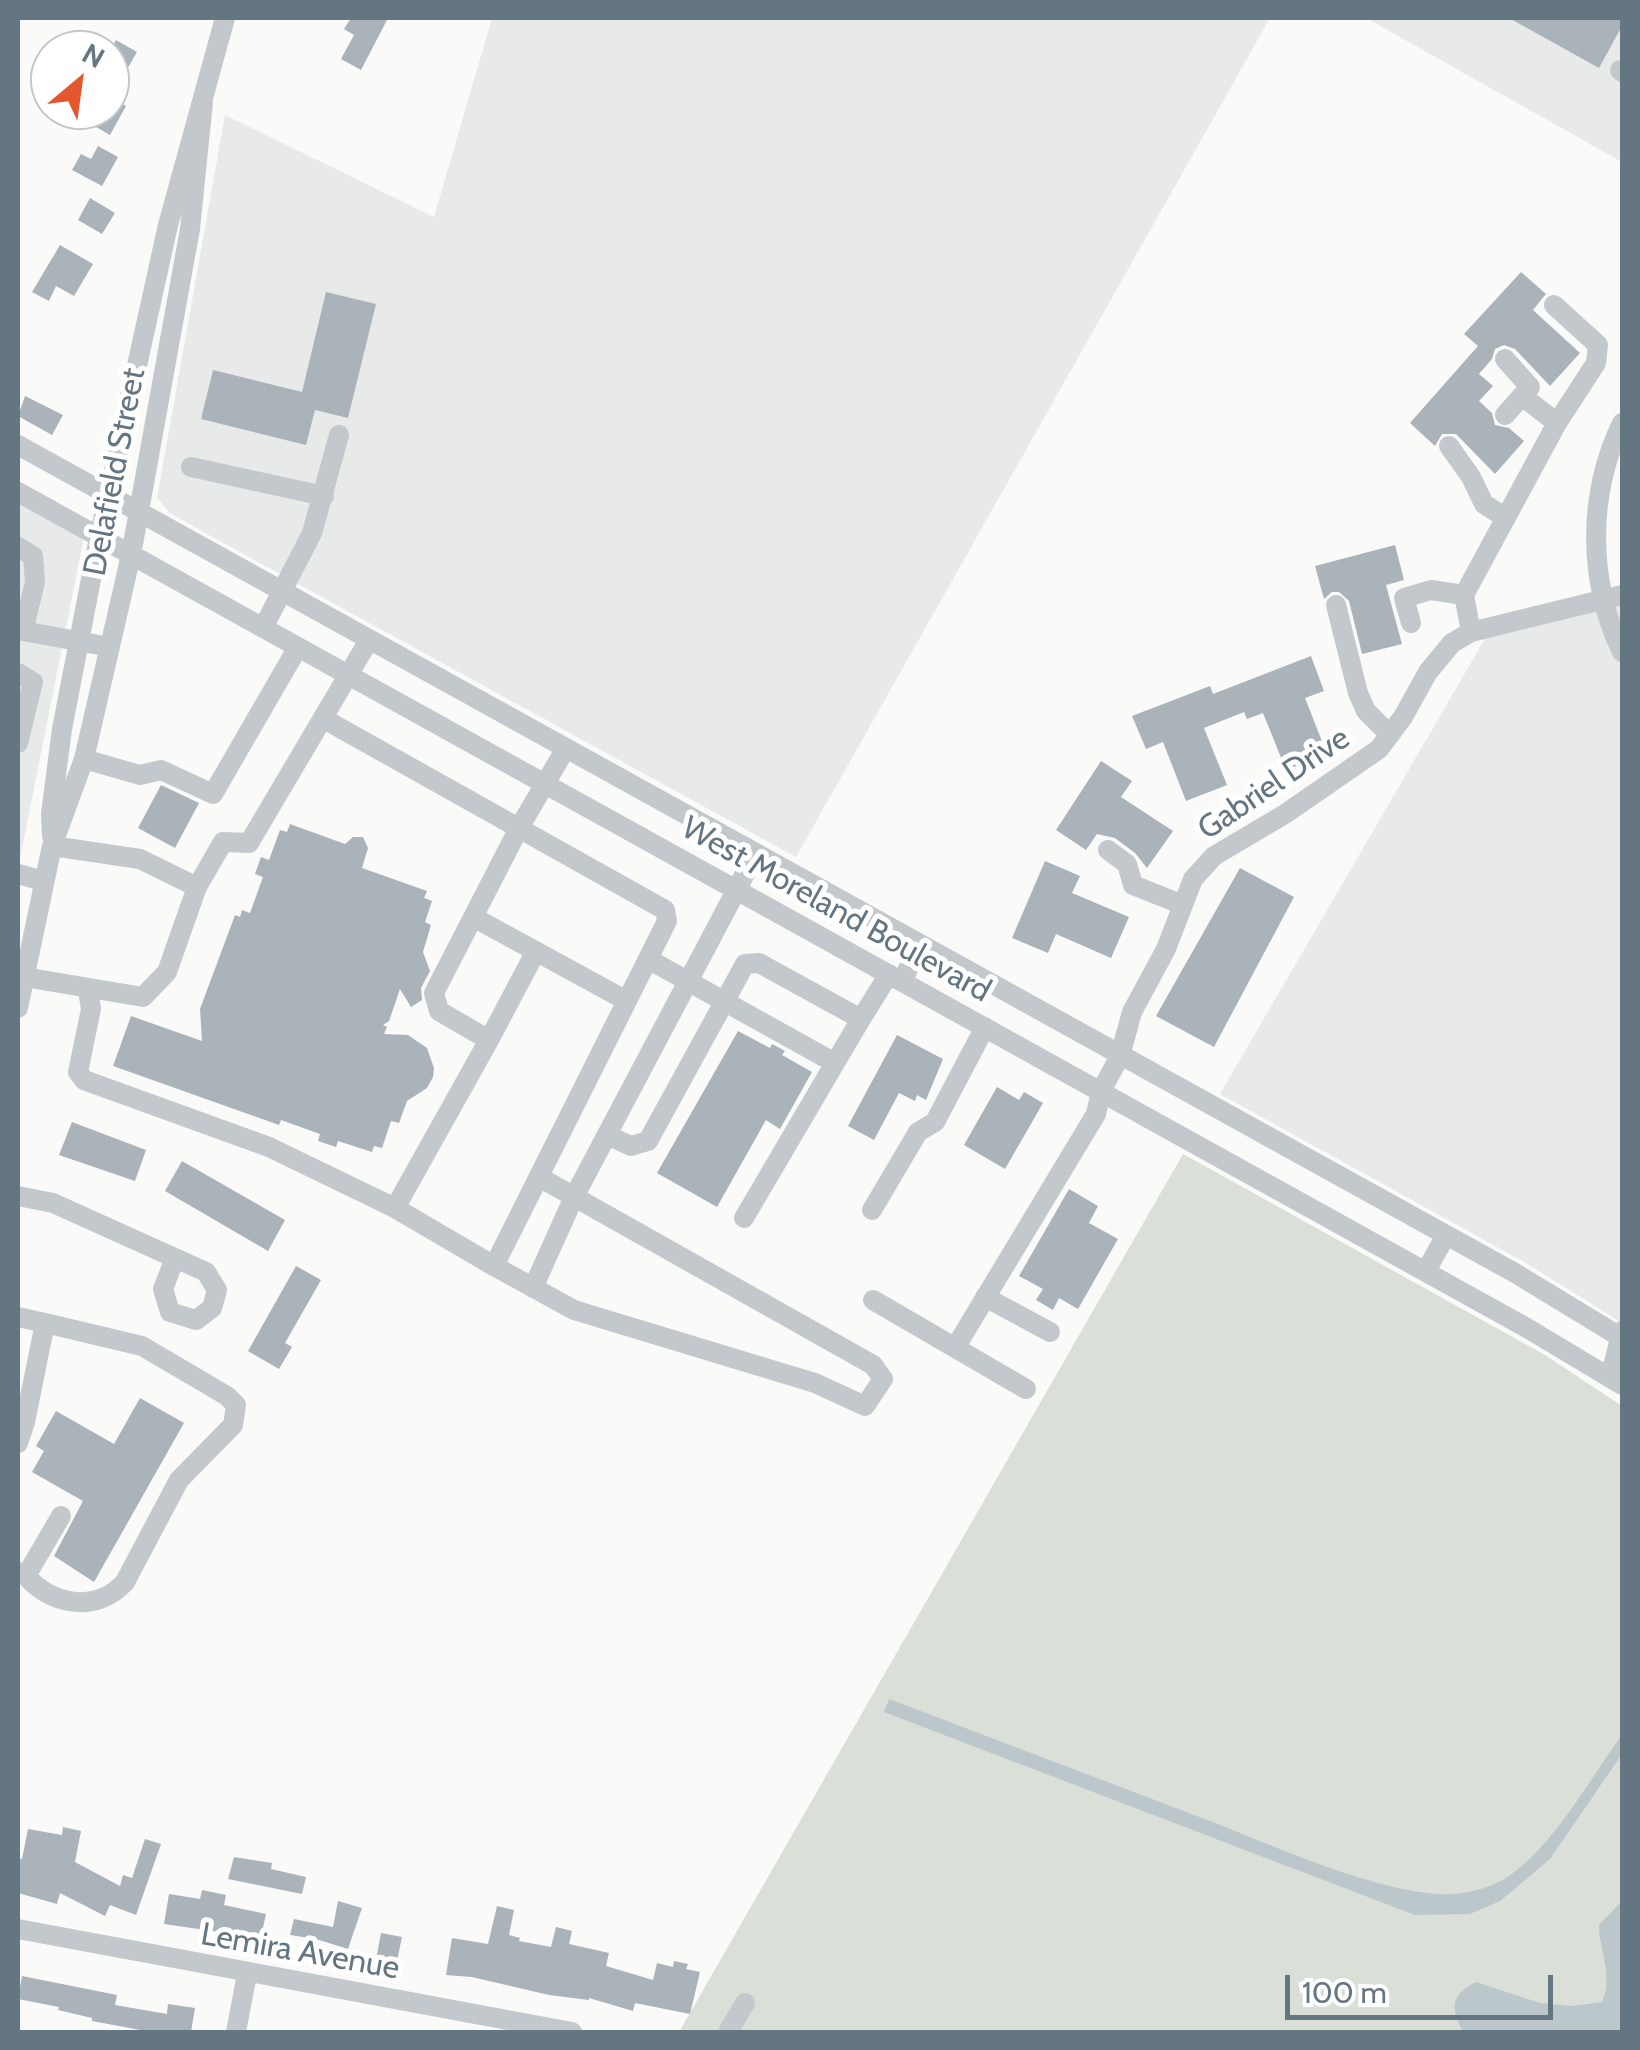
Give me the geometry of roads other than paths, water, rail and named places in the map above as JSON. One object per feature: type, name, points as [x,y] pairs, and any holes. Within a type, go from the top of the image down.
[{"type":"street","name":"Delafield Street","points":[[52,846],[51,814],[62,729],[99,538],[168,225],[225,18]]},
{"type":"street","name":"Delafield Street","points":[[18,1008],[52,846],[84,758],[131,555],[190,229],[203,102]]},
{"type":"street","points":[[168,225],[190,229]]},
{"type":"street","points":[[1471,632],[1464,595],[1557,423],[1596,363],[1598,345],[1554,305]]},
{"type":"street","points":[[1505,359],[1530,387],[1505,415]]},
{"type":"street","points":[[1522,396],[1557,423]]},
{"type":"street","points":[[129,405],[157,410]]},
{"type":"street","points":[[1622,424],[1606,468],[1596,532],[1622,652]]},
{"type":"street","points":[[263,628],[312,533],[339,435]]},
{"type":"street","name":"West Moreland Boulevard","points":[[18,445],[1621,1335]]},
{"type":"street","points":[[1449,446],[1484,504],[1506,518]]},
{"type":"street","points":[[191,467],[324,496]]},
{"type":"street","name":"West Moreland Boulevard","points":[[18,492],[1618,1377]]},
{"type":"street","points":[[18,547],[34,556],[35,582],[20,630],[110,647]]},
{"type":"street","points":[[1411,623],[1404,598],[1431,590],[1464,595]]},
{"type":"street","name":"Gabriel Drive","points":[[955,1348],[1096,1114],[1101,1092],[1120,1056],[1132,1012],[1166,949],[1193,879],[1214,856],[1380,749],[1428,672],[1452,643],[1471,632],[1613,597]]},
{"type":"street","points":[[1336,605],[1358,694],[1366,711],[1390,735]]},
{"type":"street","points":[[24,977],[143,997],[168,972],[197,887],[223,842],[249,843],[369,640]]},
{"type":"street","points":[[84,758],[140,775],[161,770],[213,794],[298,647]]},
{"type":"street","points":[[18,672],[33,682],[19,731],[62,729],[90,734]]},
{"type":"street","points":[[324,719],[665,910],[668,921],[494,1266]]},
{"type":"street","points":[[489,1040],[439,1011],[434,993],[519,828],[566,748]]},
{"type":"street","points":[[52,846],[140,859],[197,887]]},
{"type":"street","points":[[1108,850],[1127,864],[1133,885],[1182,905]]},
{"type":"street","points":[[533,1288],[574,1197],[756,853]]},
{"type":"street","points":[[18,874],[44,880]]},
{"type":"street","points":[[473,917],[627,1001]]},
{"type":"street","points":[[744,1218],[860,1020],[920,945]]},
{"type":"street","points":[[395,1208],[536,952]]},
{"type":"street","points":[[648,959],[835,1063]]},
{"type":"street","points":[[607,1135],[632,1146],[648,1140],[745,964],[759,963],[860,1020]]},
{"type":"street","points":[[88,990],[92,1009],[78,1072],[84,1080],[269,1147],[395,1208],[574,1310],[816,1384],[865,1406],[882,1380],[872,1365],[539,1177]]},
{"type":"street","points":[[872,1210],[918,1132],[935,1122],[985,1027]]},
{"type":"street","points":[[18,1196],[53,1203],[175,1258]]},
{"type":"street","points":[[1426,1271],[1446,1236]]},
{"type":"street","points":[[986,1297],[1050,1332]]},
{"type":"street","points":[[872,1300],[1026,1389]]},
{"type":"street","points":[[18,1317],[142,1346],[236,1405],[236,1416],[223,1437],[198,1457],[180,1480],[125,1582],[112,1596],[88,1604],[60,1599],[37,1588],[22,1574],[61,1516]]},
{"type":"street","points":[[18,1443],[26,1422],[45,1323]]},
{"type":"street","points":[[1618,1377],[1621,1335]]},
{"type":"street","name":"Lemira Avenue","points":[[18,1929],[572,2032]]},
{"type":"street","points":[[236,2032],[247,1974]]},
{"type":"street","points":[[728,2032],[745,2003]]}]
